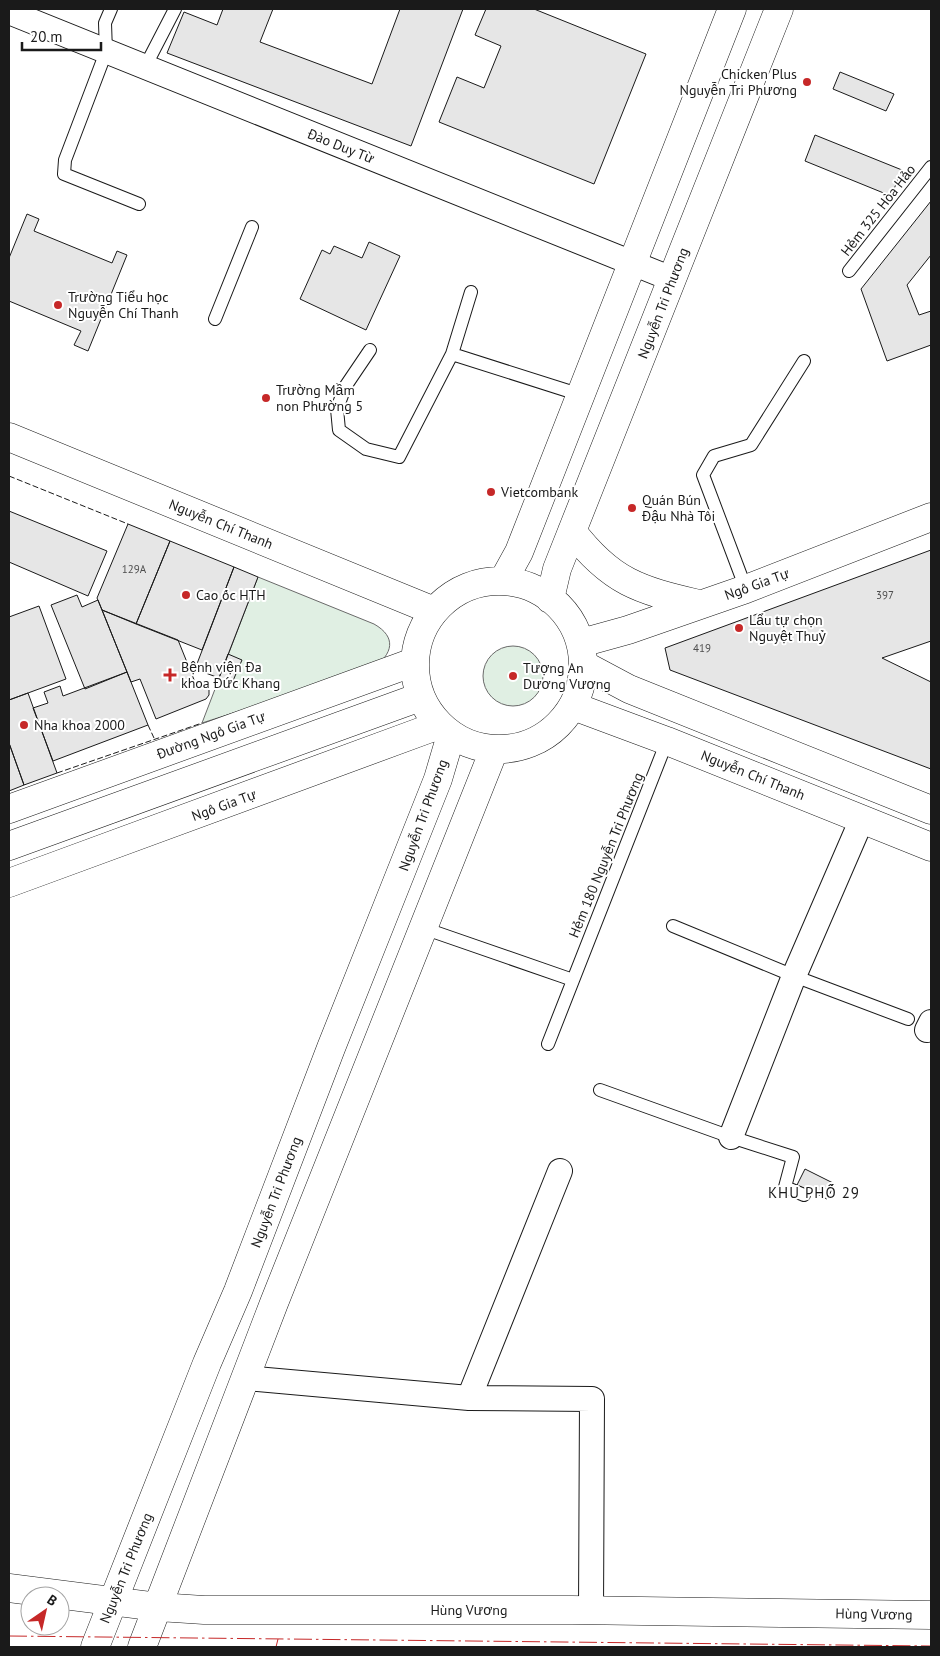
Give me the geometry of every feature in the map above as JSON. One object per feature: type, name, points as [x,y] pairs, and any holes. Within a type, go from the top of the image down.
[{"type":"main road","points":[[503,581],[519,552],[732,9]]},
{"type":"main road","name":"Nguyễn Tri Phương","points":[[550,598],[557,569],[779,9]]},
{"type":"main road","name":"Nguyễn Chí Thanh","points":[[9,437],[434,611]]},
{"type":"main road","name":"Ngô Gia Tự","points":[[582,654],[628,630],[746,589],[931,517]]},
{"type":"main road","points":[[572,531],[602,566],[621,578],[641,589],[699,604]]},
{"type":"main road","points":[[503,581],[527,586],[550,598],[575,627],[582,654],[580,690],[573,706],[559,725],[540,739],[518,748],[494,750],[472,745],[445,730],[420,697],[416,683],[414,662],[420,634],[434,611],[448,598],[465,588],[483,582],[503,581]]},
{"type":"main road","points":[[582,654],[629,689],[931,810]]},
{"type":"main road","name":"Đường Ngô Gia Tự","points":[[9,809],[414,662]]},
{"type":"main road","points":[[9,846],[420,697]]},
{"type":"main road","name":"Nguyễn Chí Thanh","points":[[573,706],[667,741],[931,847]]},
{"type":"main road","name":"Nguyễn Tri Phương","points":[[95,1647],[207,1363],[238,1291],[331,1048],[438,779],[445,730]]},
{"type":"main road","name":"Ngô Gia Tự","points":[[9,882],[445,730]]},
{"type":"main road","points":[[142,1647],[245,1378],[494,750]]},
{"type":"main road","points":[[207,1363],[245,1378]]},
{"type":"main road","name":"Hùng Vương","points":[[9,1588],[158,1607],[204,1610],[591,1611],[931,1615]]},
{"type":"street","name":"Đào Duy Từ","points":[[9,12],[672,280]]},
{"type":"street","points":[[731,1137],[794,976],[862,819]]},
{"type":"street","points":[[469,1398],[560,1170]]},
{"type":"street","points":[[245,1378],[469,1398],[592,1399],[591,1611]]},
{"type":"lane","points":[[111,9],[104,23],[106,52],[66,160],[64,174],[139,204]]},
{"type":"lane","points":[[146,67],[175,9]]},
{"type":"lane","name":"Hẻm 325 Hòa Hảo","points":[[849,271],[931,167]]},
{"type":"lane","points":[[215,319],[252,226]]},
{"type":"lane","points":[[370,350],[345,386],[337,409],[339,430],[366,449],[398,457],[452,354],[471,292]]},
{"type":"lane","points":[[452,354],[581,395]]},
{"type":"lane","points":[[746,589],[703,475],[714,456],[751,445],[804,361]]},
{"type":"lane","name":"Hẻm 180 Nguyễn Tri Phương","points":[[548,1044],[667,741]]},
{"type":"lane","points":[[673,926],[794,976],[922,1024]]},
{"type":"lane","points":[[423,928],[573,980]]},
{"type":"lane","points":[[600,1090],[793,1157],[785,1187],[804,1195]]},
{"type":"green space","points":[[258,577],[374,624],[386,634],[390,646],[385,657],[373,668],[202,723]]},
{"type":"green space","points":[[513,646],[529,651],[534,655],[538,660],[543,676],[538,692],[534,697],[529,701],[513,706],[497,701],[492,697],[488,692],[483,676],[488,660],[492,655],[497,651]]},
{"type":"building","points":[[223,9],[273,9],[260,42],[372,84],[400,9],[463,9],[411,146],[167,53],[184,12],[217,25]]},
{"type":"building","points":[[486,9],[534,9],[646,54],[594,184],[439,122],[457,77],[484,88],[501,46],[475,35]]},
{"type":"building","points":[[840,72],[894,94],[886,111],[833,89]]},
{"type":"building","points":[[815,135],[902,170],[891,196],[805,161]]},
{"type":"building","points":[[931,201],[931,255],[907,285],[919,315],[931,311],[931,345],[887,361],[861,289]]},
{"type":"building","name":"Trường Tiểu học Nguyễn Chí Thanh","points":[[27,214],[39,219],[34,231],[112,263],[117,251],[127,255],[88,351],[74,345],[81,331],[9,301],[9,258]]},
{"type":"building","name":"Trường Mầm non Phường 5","points":[[369,242],[400,256],[366,330],[300,299],[322,250],[330,254],[334,246],[362,258]]},
{"type":"building","points":[[9,511],[107,551],[88,596],[9,562]]},
{"type":"building","points":[[128,524],[170,541],[136,624],[102,610],[97,598]]},
{"type":"building","name":"Cao ốc HTH","points":[[170,541],[234,567],[202,650],[136,624]]},
{"type":"building","points":[[931,550],[931,641],[882,658],[931,682],[931,769],[670,670],[665,648]]},
{"type":"building","points":[[234,567],[258,577],[219,678],[195,669]]},
{"type":"building","points":[[77,595],[82,607],[98,600],[127,672],[85,689],[51,605]]},
{"type":"building","points":[[39,606],[66,679],[9,700],[9,617]]},
{"type":"building","name":"Bệnh viện Đa khoa Đức Khang","points":[[102,610],[178,640],[197,687],[201,685],[209,690],[209,695],[206,699],[156,719],[140,679],[131,682]]},
{"type":"building","points":[[228,654],[242,660],[232,683],[219,678]]},
{"type":"building","points":[[127,672],[148,725],[53,761],[33,708],[48,703],[44,692],[60,686],[63,696]]},
{"type":"building","name":"Nha khoa 2000","points":[[28,693],[57,773],[24,785],[9,743],[9,700]]},
{"type":"building","points":[[9,743],[24,785],[9,791]]},
{"type":"building","points":[[805,1169],[835,1184],[827,1199],[797,1185]]},
{"type":"fence","points":[[9,476],[128,524]]},
{"type":"fence","points":[[57,773],[202,723]]},
{"type":"fence","points":[[148,725],[154,738]]},
{"type":"power","points":[[9,1636],[931,1646]]},
{"type":"power","points":[[276,1647],[278,1639]]},
{"type":"place","name":"Chicken Plus Nguyễn Tri Phương","points":[[807,82]]},
{"type":"place","name":"Trường Tiểu học Nguyễn Chí Thanh","points":[[58,305]]},
{"type":"place","name":"Trường Mầm non Phường 5","points":[[266,398]]},
{"type":"place","name":"Vietcombank","points":[[491,492]]},
{"type":"place","name":"Quán Bún Đậu Nhà Tôi","points":[[632,508]]},
{"type":"place","name":"Cao ốc HTH","points":[[186,595]]},
{"type":"place","name":"Lẩu tự chọn Nguyệt Thuỷ","points":[[739,628]]},
{"type":"place","name":"Bệnh viện Đa khoa Đức Khang","points":[[170,675]]},
{"type":"place","name":"Tượng An Dương Vương","points":[[513,676]]},
{"type":"place","name":"Nha khoa 2000","points":[[24,725]]},
{"type":"district","name":"KHU PHỐ 29","points":[[814,1192]]}]
